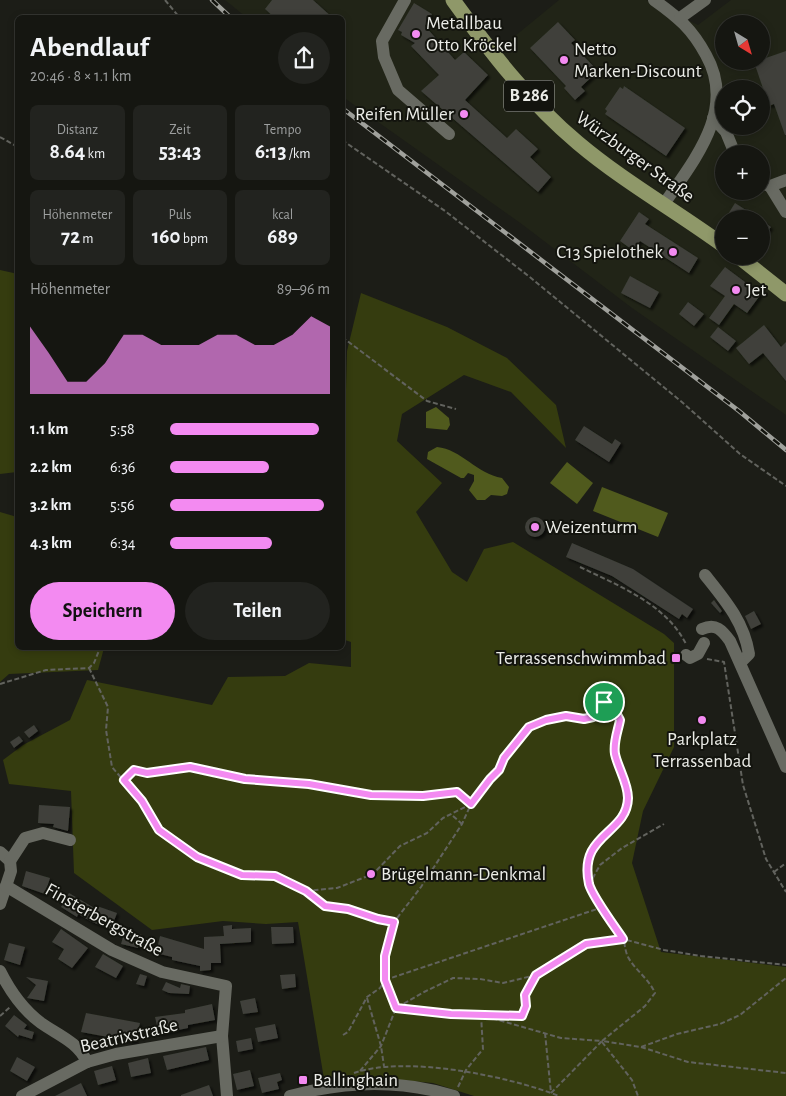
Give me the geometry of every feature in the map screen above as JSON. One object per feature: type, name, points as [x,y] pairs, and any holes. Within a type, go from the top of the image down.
[{"type":"main road","name":"Würzburger Straße","points":[[453,0],[521,87],[558,125],[579,144],[715,240]]},
{"type":"main road","points":[[750,265],[785,291]]},
{"type":"street","points":[[405,0],[382,41],[384,57],[398,90],[449,134]]},
{"type":"street","points":[[654,0],[680,18],[702,47],[715,74],[718,87],[714,118],[686,173],[664,204]]},
{"type":"street","points":[[680,18],[705,0]]},
{"type":"street","points":[[714,118],[726,132],[731,145]]},
{"type":"street","points":[[770,184],[786,180]]},
{"type":"street","points":[[770,190],[786,212]]},
{"type":"street","points":[[705,574],[732,608],[742,629],[749,654],[741,662]]},
{"type":"street","points":[[702,629],[708,626],[722,630],[741,662],[786,767]]},
{"type":"street","points":[[686,650],[690,658],[702,649],[704,643]]},
{"type":"street","points":[[0,904],[11,871],[5,857],[25,838],[43,832],[70,840]]},
{"type":"street","name":"Finsterbergstraße","points":[[6,886],[112,950],[181,978],[226,986],[222,1036],[227,1096]]},
{"type":"street","points":[[0,971],[18,1001],[40,1022],[81,1050],[87,1062]]},
{"type":"street","name":"Beatrixstraße","points":[[22,1096],[87,1062],[126,1052],[222,1036]]},
{"type":"street","points":[[290,1096],[331,1086],[349,1084],[402,1084],[456,1092]]},
{"type":"path","points":[[165,0],[178,15]]},
{"type":"path","points":[[0,137],[15,145]]},
{"type":"path","points":[[345,142],[445,211],[508,260],[683,402],[740,454],[786,486]]},
{"type":"path","points":[[345,339],[427,401],[456,409]]},
{"type":"path","points":[[580,567],[623,588],[655,608],[671,621],[686,650]]},
{"type":"path","points":[[0,684],[46,670],[89,668],[94,664],[99,650]]},
{"type":"path","points":[[707,659],[724,662],[743,785],[766,859],[786,892]]},
{"type":"path","points":[[89,668],[108,707],[106,730],[112,767],[142,801],[159,830],[197,857],[242,875],[275,876],[306,891],[325,906],[348,909],[394,922]]},
{"type":"path","points":[[396,1008],[385,980],[385,956],[394,922],[462,824],[471,804],[499,770],[504,758],[529,727],[546,720],[566,716],[584,719],[593,717],[604,702],[612,705],[620,720],[614,743],[615,754],[628,797],[625,810],[615,826],[599,839],[591,850],[588,864],[590,885],[623,939],[628,956],[652,984],[655,993],[645,1006],[602,1042],[551,1093]]},
{"type":"path","points":[[124,780],[134,770],[147,773],[190,767],[245,779],[309,784],[371,795],[423,796],[457,792],[471,804]]},
{"type":"path","points":[[306,891],[337,888],[372,874],[400,846],[416,840],[443,818],[471,804]]},
{"type":"path","points":[[452,815],[462,824]]},
{"type":"path","points":[[590,885],[600,865],[622,848],[664,824]]},
{"type":"path","points":[[774,872],[786,863]]},
{"type":"path","points":[[343,1035],[348,1032],[366,997],[380,988],[385,980],[603,906]]},
{"type":"path","points":[[559,1096],[466,1070],[384,1066],[360,1071],[381,1046],[396,1008],[453,978],[480,979],[503,983],[536,975],[586,944],[623,939],[664,950],[701,956],[786,965]]},
{"type":"path","points":[[396,1008],[481,1015],[522,1016],[526,1006],[525,995],[536,975]]},
{"type":"path","points":[[640,1047],[678,1034],[720,1024],[740,1015],[786,978]]},
{"type":"path","points":[[366,997],[381,1046],[384,1066]]},
{"type":"path","points":[[0,1016],[18,1001]]},
{"type":"path","points":[[481,1015],[561,1038],[640,1047],[688,1062],[786,1073]]},
{"type":"path","points":[[456,1092],[466,1070],[483,1049],[481,1015]]},
{"type":"path","points":[[545,1034],[551,1093]]},
{"type":"path","points":[[602,1042],[632,1080],[638,1096]]},
{"type":"shaded area","points":[[225,0],[447,0],[487,59],[559,0],[646,0],[698,25],[731,0],[786,0],[786,415],[632,308],[523,225],[345,98],[345,15],[244,15]]},
{"type":"shaded area","points":[[0,270],[15,273],[15,472],[0,474]]},
{"type":"shaded area","points":[[361,293],[447,327],[507,358],[556,405],[566,448],[511,392],[464,375],[402,414],[397,441],[442,483],[416,512],[452,572],[467,582],[484,549],[513,542],[664,634],[674,643],[674,747],[643,811],[632,863],[661,952],[786,967],[786,1096],[474,1096],[433,1083],[379,1078],[324,1079],[298,922],[266,924],[223,921],[152,930],[74,873],[71,791],[9,784],[3,760],[23,745],[70,720],[87,680],[212,705],[228,677],[285,676],[309,663],[351,667],[351,642],[345,640],[345,388],[347,351]]},
{"type":"shaded area","points":[[436,407],[449,418],[450,425],[447,430],[426,428],[426,412]]},
{"type":"shaded area","points":[[437,447],[454,452],[485,472],[502,478],[509,487],[507,494],[502,496],[491,495],[485,500],[477,500],[469,490],[474,481],[474,475],[468,473],[464,478],[461,478],[427,459],[428,452]]},
{"type":"shaded area","points":[[567,462],[593,483],[577,504],[550,483]]},
{"type":"shaded area","points":[[602,487],[668,513],[658,537],[593,511]]},
{"type":"shaded area","points":[[0,512],[15,516],[15,650],[103,650],[98,670],[9,674],[0,682]]},
{"type":"building","points":[[272,0],[313,0],[330,15],[272,15],[265,9]]},
{"type":"building","name":"Reifen Müller","points":[[414,3],[432,14],[425,26],[455,60],[464,52],[488,75],[465,100],[507,138],[516,129],[538,149],[530,157],[551,177],[538,192],[421,91],[439,75],[411,46],[415,43],[401,35],[402,32],[398,30]]},
{"type":"building","name":"Netto Marken-Discount","points":[[558,22],[575,40],[571,43],[598,71],[581,87],[585,91],[575,100],[564,88],[566,86],[530,48]]},
{"type":"building","points":[[786,51],[786,135],[774,104],[770,106],[770,80],[760,80],[757,70],[770,70],[770,56]]},
{"type":"building","points":[[624,86],[685,128],[666,156],[605,114],[607,111],[605,109],[620,87],[623,89]]},
{"type":"building","points":[[735,203],[746,210],[731,210]]},
{"type":"building","points":[[639,212],[649,219],[645,224],[698,258],[689,273],[640,241],[634,251],[620,241]]},
{"type":"building","name":"Jet","points":[[725,267],[761,294],[747,313],[734,304],[719,325],[709,318],[725,296],[710,286]]},
{"type":"building","points":[[630,276],[659,292],[650,308],[621,293]]},
{"type":"building","points":[[688,302],[704,314],[694,326],[679,314]]},
{"type":"building","points":[[764,325],[781,347],[786,342],[786,381],[763,353],[749,364],[736,348]]},
{"type":"building","points":[[718,327],[736,341],[728,351],[710,337]]},
{"type":"building","points":[[584,426],[612,444],[615,439],[621,443],[609,462],[575,440]]},
{"type":"building","name":"Weizenturm","points":[[535,517],[542,520],[545,527],[542,534],[535,537],[528,534],[525,527],[528,520]]},
{"type":"building","points":[[572,543],[633,569],[693,609],[687,618],[682,614],[679,619],[612,576],[566,557]]},
{"type":"building","points":[[714,600],[722,611],[720,613],[711,603]]},
{"type":"building","points":[[754,611],[761,624],[751,629],[745,616]]},
{"type":"building","points":[[34,725],[38,731],[29,738],[24,732]]},
{"type":"building","points":[[19,736],[23,741],[14,748],[10,742]]},
{"type":"building","points":[[39,805],[70,807],[68,831],[53,827],[54,824],[38,823]]},
{"type":"building","points":[[26,871],[50,878],[45,894],[22,886]]},
{"type":"building","points":[[69,893],[96,909],[97,906],[117,913],[111,929],[78,914],[77,917],[61,907]]},
{"type":"building","points":[[232,925],[232,929],[251,928],[251,942],[220,944],[221,963],[211,963],[211,970],[200,971],[200,966],[172,960],[172,957],[156,953],[160,936],[204,949],[204,937],[224,936],[223,926]]},
{"type":"building","points":[[271,927],[293,927],[294,943],[272,944]]},
{"type":"building","points":[[61,929],[88,948],[72,968],[58,959],[64,949],[52,942]]},
{"type":"building","points":[[125,930],[142,935],[138,948],[121,944]]},
{"type":"building","points":[[9,943],[25,947],[20,965],[4,960]]},
{"type":"building","points":[[103,954],[123,966],[116,978],[95,967]]},
{"type":"building","points":[[140,974],[147,976],[144,986],[136,984]]},
{"type":"building","points":[[295,974],[296,987],[282,989],[280,975]]},
{"type":"building","points":[[26,977],[48,981],[44,1001],[27,998],[36,985]]},
{"type":"building","points":[[166,982],[180,988],[181,984],[190,986],[189,994],[169,993],[162,990]]},
{"type":"building","points":[[255,998],[258,1012],[243,1014],[240,1001]]},
{"type":"building","points":[[212,1004],[215,1020],[188,1025],[188,1028],[159,1034],[155,1017],[185,1013],[185,1010]]},
{"type":"building","points":[[86,1013],[140,1023],[135,1042],[81,1032]]},
{"type":"building","points":[[14,1015],[27,1025],[24,1029],[34,1032],[32,1039],[19,1035],[18,1037],[5,1026]]},
{"type":"building","points":[[275,1024],[278,1038],[258,1042],[255,1028]]},
{"type":"building","points":[[251,1038],[253,1049],[238,1052],[236,1041]]},
{"type":"building","points":[[206,1047],[209,1060],[167,1070],[163,1056]]},
{"type":"building","points":[[17,1057],[35,1067],[27,1081],[10,1071]]},
{"type":"building","points":[[148,1058],[151,1073],[131,1077],[128,1063]]},
{"type":"building","points":[[112,1066],[116,1080],[98,1085],[94,1071]]},
{"type":"building","points":[[250,1070],[254,1086],[237,1090],[233,1074]]},
{"type":"building","points":[[280,1073],[282,1080],[277,1082],[279,1089],[262,1093],[258,1078]]},
{"type":"building","points":[[81,1083],[87,1096],[55,1096]]},
{"type":"building","points":[[209,1085],[213,1096],[181,1096],[181,1095]]},
{"type":"railway","points":[[212,0],[228,15]]},
{"type":"railway","points":[[345,110],[739,411],[786,450]]},
{"type":"place","name":"Metallbau Otto Kröckel","points":[[416,34]]},
{"type":"place","name":"Netto Marken-Discount","points":[[564,60]]},
{"type":"place","name":"Reifen Müller","points":[[464,114]]},
{"type":"place","name":"C13 Spielothek","points":[[673,252]]},
{"type":"place","name":"Jet","points":[[736,290]]},
{"type":"place","name":"Weizenturm","points":[[535,527]]},
{"type":"place","name":"Terrassenschwimmbad","points":[[676,658]]},
{"type":"place","name":"Parkplatz Terrassenbad","points":[[702,720]]},
{"type":"place","name":"Brügelmann-Denkmal","points":[[371,874]]},
{"type":"place","name":"Ballinghain","points":[[303,1080]]},
{"type":"route","points":[[604,702],[612,705],[618,713],[620,720],[614,743],[615,754],[628,797],[625,810],[615,826],[599,839],[591,850],[588,864],[590,885],[623,939],[586,944],[536,975],[525,995],[526,1006],[522,1016],[451,1014],[396,1008],[385,980],[385,956],[394,922],[348,909],[325,906],[306,891],[275,876],[242,875],[197,857],[159,830],[142,801],[124,780],[134,770],[147,773],[190,767],[245,779],[309,784],[371,795],[423,796],[457,792],[471,804],[499,770],[513,744],[529,727],[546,720],[566,716],[584,719],[593,717],[604,702]]}]
